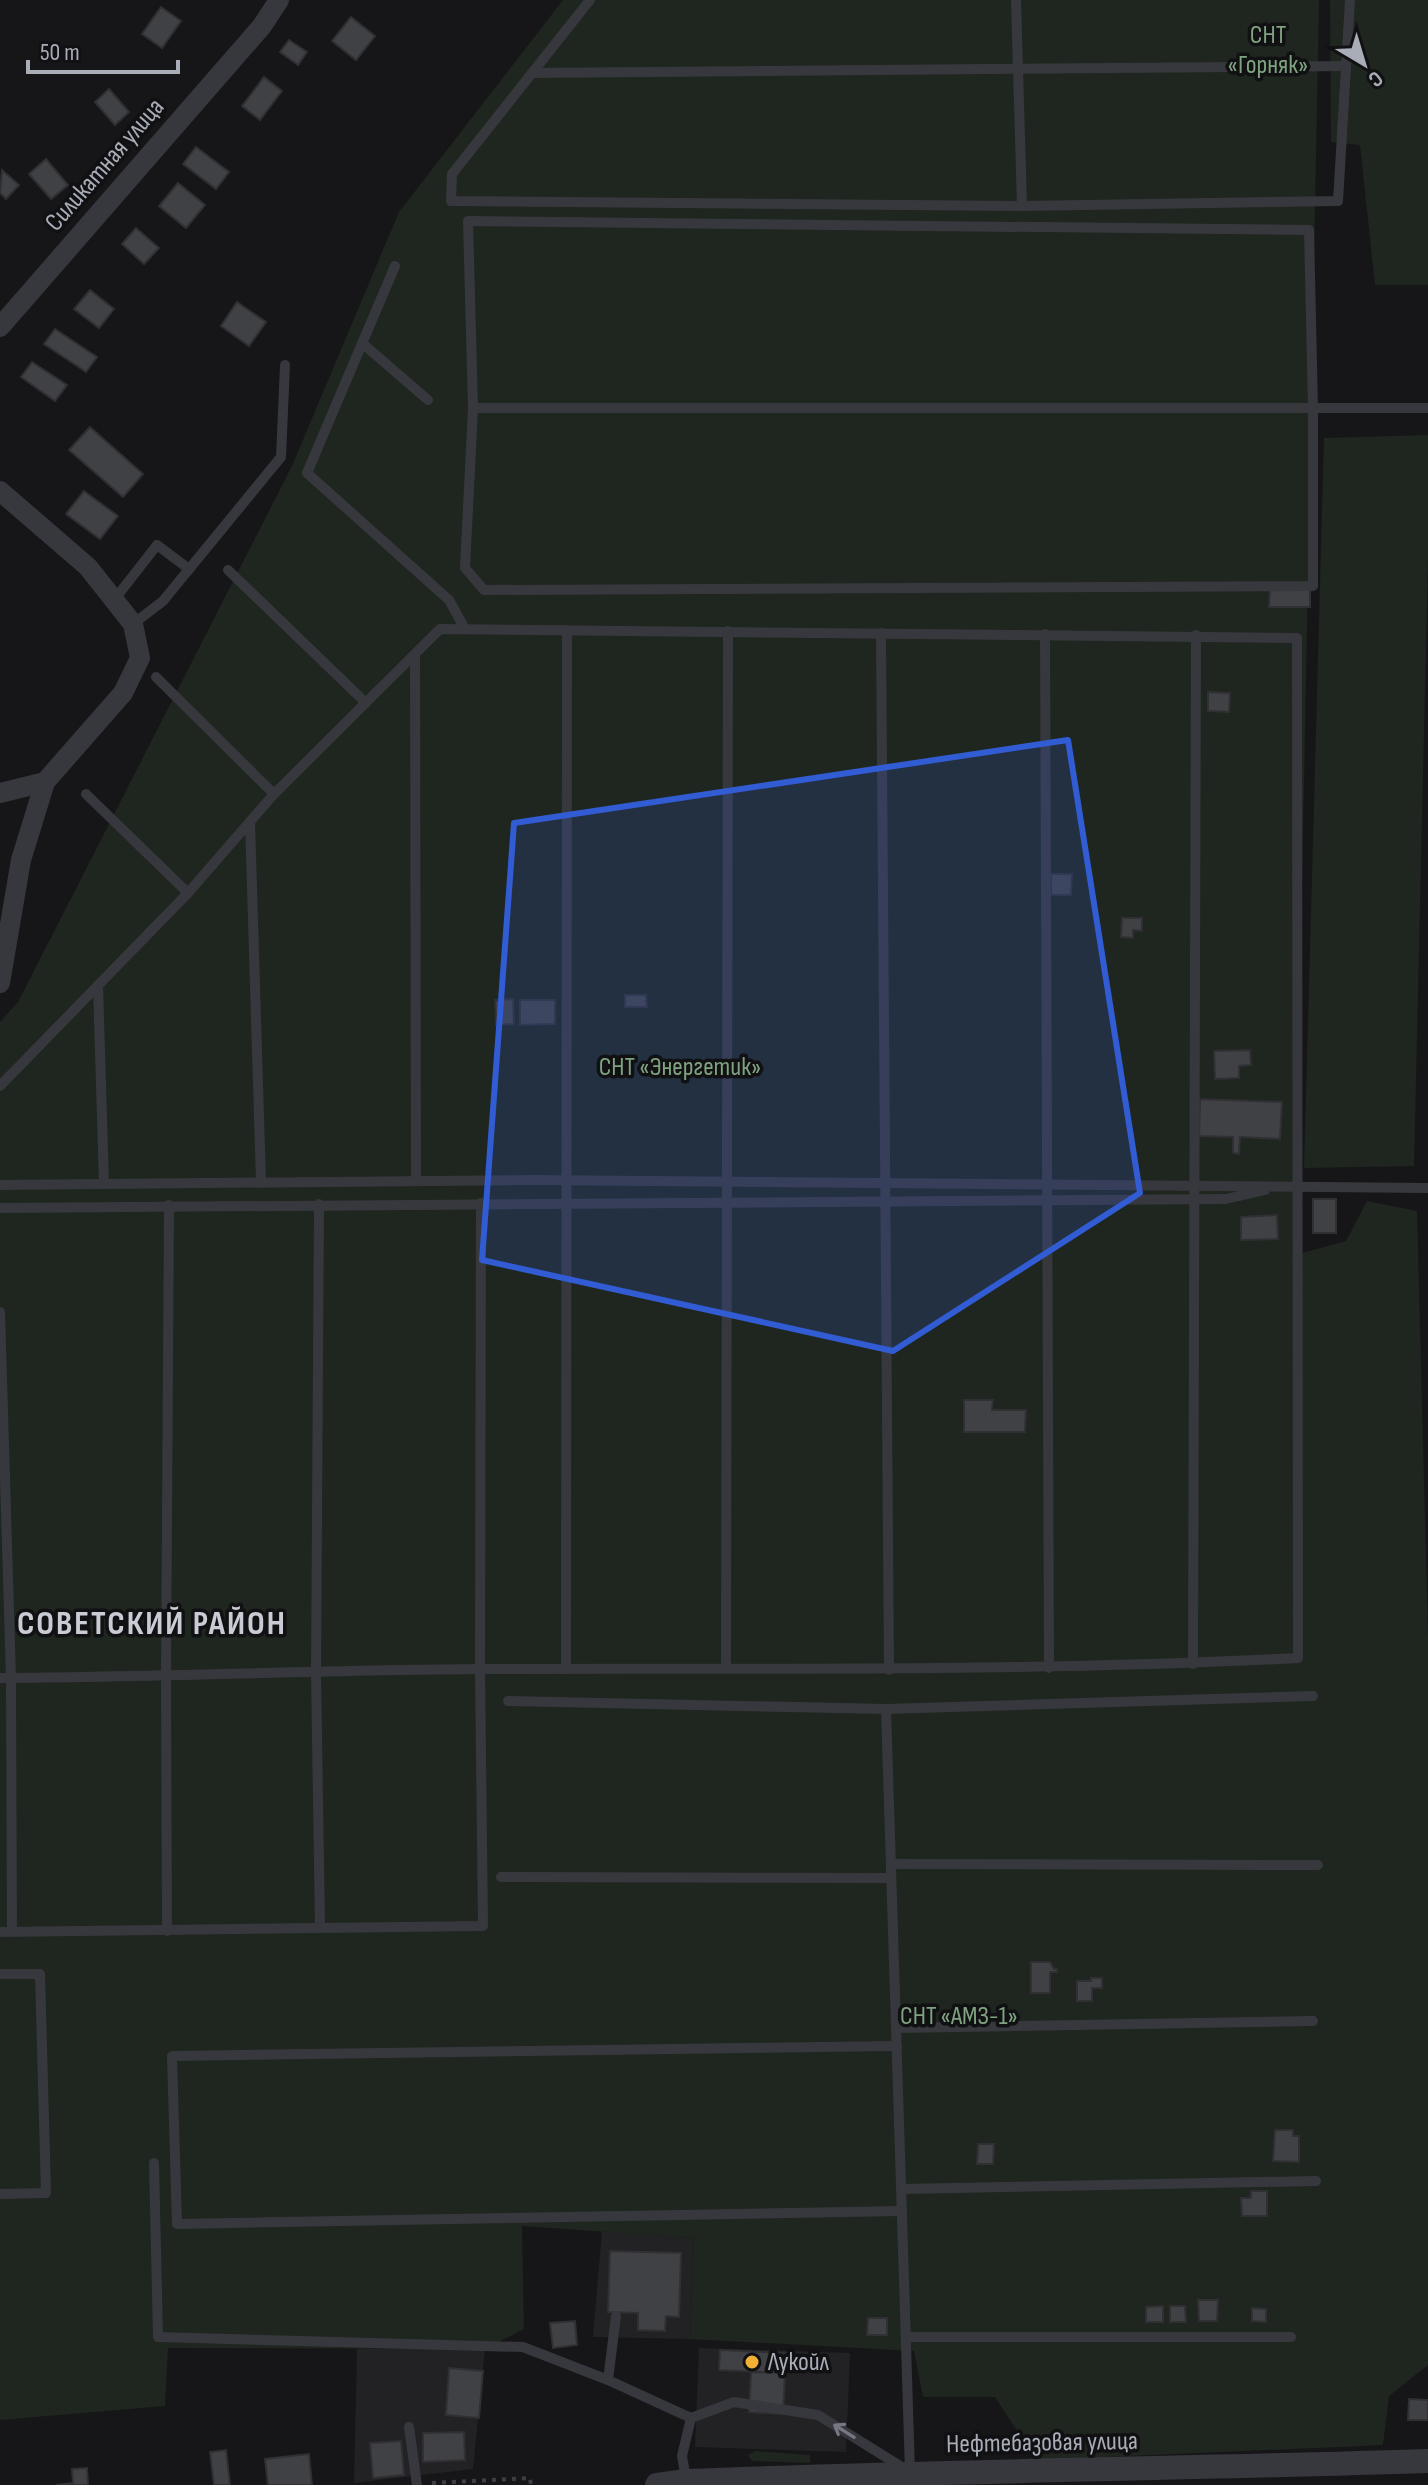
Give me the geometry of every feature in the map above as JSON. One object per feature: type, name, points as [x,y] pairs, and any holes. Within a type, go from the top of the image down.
[{"type":"street","name":"Силикатная улица","points":[[0,327],[262,26],[279,0]]},
{"type":"street","points":[[0,491],[88,567],[133,624],[140,658],[123,693],[45,782],[21,860],[0,983]]},
{"type":"street","points":[[0,793],[45,782]]},
{"type":"street","name":"Нефтебазовая улица","points":[[657,2485],[686,2481],[910,2472],[1183,2477],[1428,2461]]},
{"type":"lane","points":[[590,0],[452,174],[451,201],[1022,206],[1338,201],[1350,0]]},
{"type":"lane","points":[[1016,0],[1022,206]]},
{"type":"lane","points":[[532,73],[1346,66]]},
{"type":"lane","points":[[468,221],[1309,230],[1313,409],[1313,586],[484,590],[465,568],[473,408],[468,221]]},
{"type":"lane","points":[[395,266],[307,473],[449,600],[465,629]]},
{"type":"lane","points":[[362,343],[428,400]]},
{"type":"lane","points":[[133,624],[163,601],[281,457],[285,365]]},
{"type":"lane","points":[[473,408],[1428,408]]},
{"type":"lane","points":[[114,600],[157,545],[189,569]]},
{"type":"lane","points":[[228,570],[366,703]]},
{"type":"lane","points":[[0,1086],[188,893],[274,794],[440,629],[1297,638],[1298,1658],[1049,1668],[480,1669],[6,1678]]},
{"type":"lane","points":[[566,1669],[567,630]]},
{"type":"lane","points":[[726,1668],[728,631]]},
{"type":"lane","points":[[881,633],[889,1670]]},
{"type":"lane","points":[[1045,634],[1049,1668]]},
{"type":"lane","points":[[1193,1664],[1196,635]]},
{"type":"lane","points":[[415,654],[416,1181]]},
{"type":"lane","points":[[156,677],[274,794]]},
{"type":"lane","points":[[86,794],[188,893]]},
{"type":"lane","points":[[250,822],[261,1182]]},
{"type":"lane","points":[[98,985],[104,1184]]},
{"type":"lane","points":[[0,1185],[567,1180],[1428,1188]]},
{"type":"lane","points":[[0,1208],[1226,1199],[1279,1186]]},
{"type":"lane","points":[[0,1932],[483,1926],[481,1203]]},
{"type":"lane","points":[[319,1204],[316,1673],[320,1927]]},
{"type":"lane","points":[[167,1931],[169,1205]]},
{"type":"lane","points":[[0,1312],[12,1932]]},
{"type":"lane","points":[[508,1701],[886,1709],[1313,1696]]},
{"type":"lane","points":[[886,1709],[910,2472]]},
{"type":"lane","points":[[891,1864],[1318,1865]]},
{"type":"lane","points":[[501,1877],[891,1878]]},
{"type":"lane","points":[[0,1974],[40,1974],[46,2193],[0,2194]]},
{"type":"lane","points":[[896,2028],[1313,2021]]},
{"type":"lane","points":[[897,2046],[172,2056],[177,2224],[902,2211]]},
{"type":"lane","points":[[154,2163],[158,2337],[523,2347],[608,2380],[691,2418],[734,2402],[818,2415],[910,2472]]},
{"type":"lane","points":[[902,2189],[1316,2181]]},
{"type":"lane","points":[[608,2380],[616,2316]]},
{"type":"lane","points":[[906,2337],[1291,2337]]},
{"type":"lane","points":[[686,2481],[682,2456],[691,2418]]},
{"type":"lane","points":[[409,2427],[417,2485]]},
{"type":"path","points":[[417,2485],[530,2478],[531,2485]]},
{"type":"highlighted area","points":[[1068,740],[1140,1193],[893,1351],[482,1260],[514,823]]},
{"type":"shaded area","points":[[602,2231],[694,2238],[690,2339],[593,2337]]},
{"type":"shaded area","points":[[699,2348],[850,2353],[846,2452],[695,2447]]},
{"type":"shaded area","points":[[357,2349],[485,2349],[473,2469],[354,2483]]},
{"type":"green space","name":"СНТ «Энергетик»","points":[[563,0],[1319,0],[1295,1255],[1346,1241],[1367,1201],[1417,1211],[1428,1635],[1428,2365],[1389,2396],[1383,2445],[1036,2460],[995,2397],[923,2397],[914,2351],[690,2339],[694,2238],[522,2226],[524,2329],[485,2349],[168,2348],[165,2406],[0,2420],[0,1022],[18,1002],[292,466],[399,212]]},
{"type":"green space","points":[[1330,0],[1428,0],[1428,285],[1375,285],[1360,145],[1331,142]]},
{"type":"green space","points":[[1428,435],[1414,1166],[1304,1168],[1324,438]]},
{"type":"green space","points":[[755,2451],[810,2455],[810,2463],[752,2461],[748,2455]]},
{"type":"building","points":[[161,7],[181,21],[162,48],[142,34]]},
{"type":"building","points":[[351,17],[375,36],[356,60],[332,41]]},
{"type":"building","points":[[289,40],[307,52],[298,65],[280,52]]},
{"type":"building","points":[[264,77],[282,91],[260,120],[242,106]]},
{"type":"building","points":[[109,89],[129,112],[115,125],[95,102]]},
{"type":"building","points":[[196,147],[229,172],[216,189],[183,164]]},
{"type":"building","points":[[46,159],[68,185],[51,199],[29,174]]},
{"type":"building","points":[[2,170],[19,185],[6,199],[0,193]]},
{"type":"building","points":[[178,183],[205,205],[186,228],[159,206]]},
{"type":"building","points":[[136,228],[159,248],[144,264],[122,244]]},
{"type":"building","points":[[90,290],[114,309],[99,328],[74,309]]},
{"type":"building","points":[[237,302],[266,322],[249,346],[221,326]]},
{"type":"building","points":[[55,329],[97,357],[86,372],[44,344]]},
{"type":"building","points":[[32,362],[67,385],[55,401],[21,377]]},
{"type":"building","points":[[90,427],[143,474],[123,497],[69,450]]},
{"type":"building","points":[[84,491],[118,516],[100,539],[66,514]]},
{"type":"building","points":[[1270,588],[1310,588],[1310,607],[1269,607]]},
{"type":"building","points":[[1208,692],[1230,693],[1229,712],[1208,711]]},
{"type":"building","points":[[1051,874],[1072,874],[1071,895],[1051,895]]},
{"type":"building","points":[[1122,918],[1142,918],[1142,931],[1133,930],[1133,938],[1121,937]]},
{"type":"building","points":[[625,995],[646,995],[647,1007],[625,1007]]},
{"type":"building","points":[[513,999],[514,1024],[496,1025],[495,1000]]},
{"type":"building","points":[[520,1000],[555,1000],[555,1024],[520,1025]]},
{"type":"building","points":[[1250,1050],[1251,1065],[1239,1066],[1239,1078],[1215,1079],[1214,1051]]},
{"type":"building","points":[[1200,1099],[1282,1102],[1280,1139],[1240,1137],[1239,1154],[1233,1153],[1233,1137],[1199,1136]]},
{"type":"building","points":[[1313,1199],[1336,1199],[1336,1233],[1313,1233]]},
{"type":"building","points":[[1277,1215],[1278,1239],[1241,1240],[1241,1217]]},
{"type":"building","points":[[964,1400],[993,1400],[992,1410],[1026,1410],[1025,1432],[964,1432]]},
{"type":"building","points":[[1031,1962],[1050,1962],[1057,1969],[1057,1972],[1050,1972],[1050,1993],[1031,1993]]},
{"type":"building","points":[[1091,1978],[1102,1978],[1102,1988],[1092,1988],[1092,2001],[1077,2001],[1077,1981],[1091,1981]]},
{"type":"building","points":[[1275,2130],[1293,2130],[1293,2136],[1299,2136],[1299,2162],[1273,2161]]},
{"type":"building","points":[[978,2144],[994,2144],[993,2164],[977,2164]]},
{"type":"building","points":[[1251,2191],[1267,2191],[1267,2216],[1242,2216],[1241,2198],[1251,2198]]},
{"type":"building","points":[[610,2251],[681,2253],[679,2317],[666,2316],[665,2331],[638,2330],[638,2313],[608,2312]]},
{"type":"building","points":[[1198,2300],[1218,2300],[1217,2321],[1199,2321]]},
{"type":"building","points":[[1163,2306],[1163,2322],[1146,2322],[1146,2307]]},
{"type":"building","points":[[1170,2306],[1185,2306],[1186,2322],[1170,2322]]},
{"type":"building","points":[[1252,2308],[1266,2309],[1266,2322],[1252,2321]]},
{"type":"building","points":[[868,2318],[887,2318],[887,2335],[867,2335]]},
{"type":"building","points":[[575,2321],[577,2345],[553,2348],[550,2323]]},
{"type":"building","name":"Лукойл","points":[[720,2350],[786,2353],[785,2373],[719,2370]]},
{"type":"building","points":[[449,2368],[483,2371],[479,2418],[446,2415]]},
{"type":"building","points":[[751,2372],[785,2373],[783,2414],[749,2412]]},
{"type":"building","points":[[1409,2399],[1428,2400],[1428,2420],[1408,2420]]},
{"type":"building","points":[[464,2432],[465,2460],[423,2462],[423,2433]]},
{"type":"building","points":[[401,2441],[404,2475],[373,2478],[370,2443]]},
{"type":"building","points":[[226,2450],[230,2485],[214,2485],[210,2452]]},
{"type":"building","points":[[309,2454],[312,2485],[268,2485],[265,2459]]},
{"type":"building","points":[[87,2468],[88,2485],[56,2485],[73,2483],[72,2469]]},
{"type":"place","name":"Лукойл","points":[[752,2362]]},
{"type":"district","name":"СОВЕТСКИЙ РАЙОН","points":[[152,1623]]},
{"type":"park label","name":"СНТ «Горняк»","points":[[1268,50]]},
{"type":"park label","name":"СНТ «АМЗ-1»","points":[[959,2016]]}]
